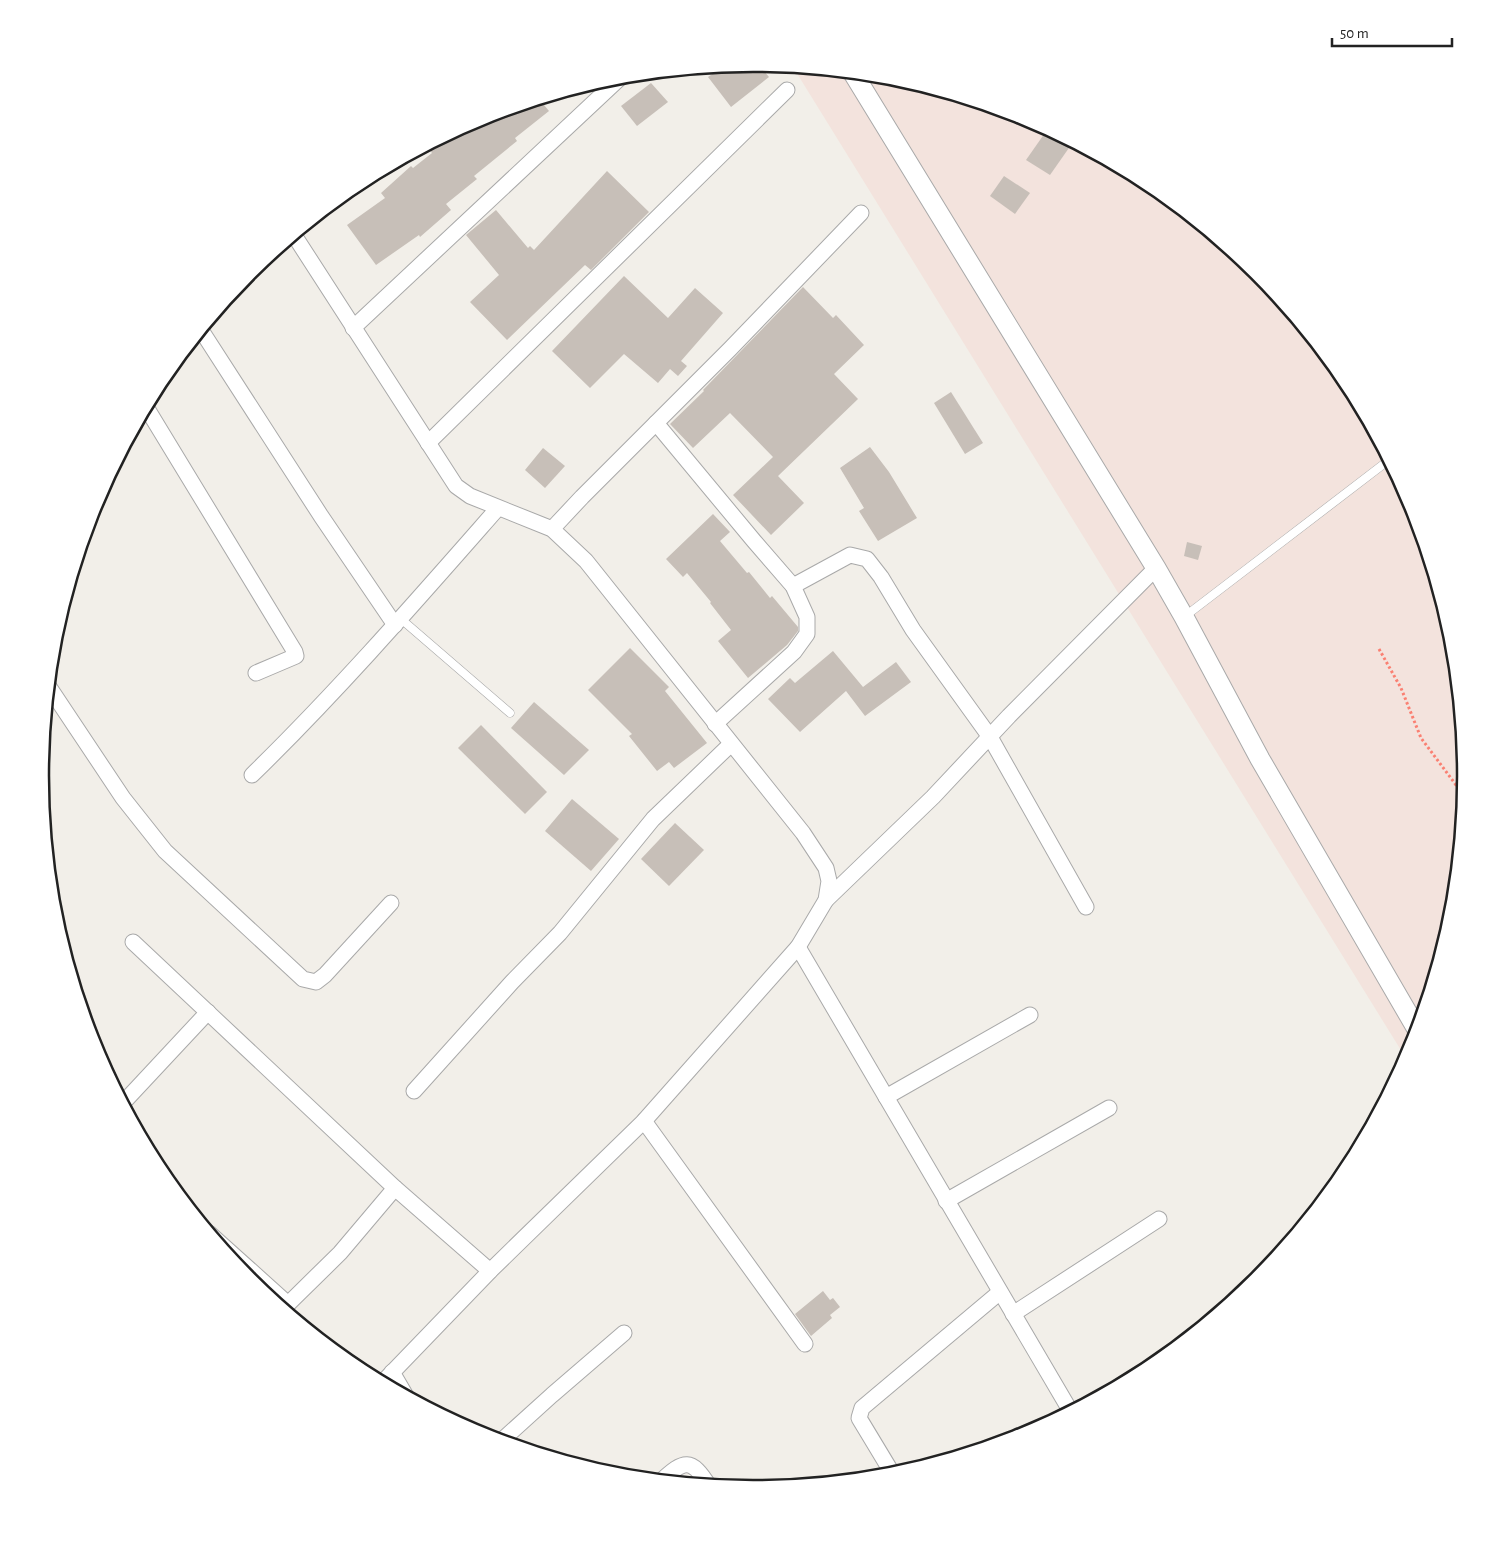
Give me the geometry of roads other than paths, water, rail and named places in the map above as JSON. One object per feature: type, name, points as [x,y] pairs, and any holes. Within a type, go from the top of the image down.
[{"type":"street","points":[[857,80],[1156,568],[1260,759],[1413,1023]]},
{"type":"street","points":[[353,328],[611,86]]},
{"type":"street","points":[[428,443],[787,90]]},
{"type":"street","points":[[552,529],[861,213]]},
{"type":"street","points":[[297,240],[456,486],[470,496],[552,529],[586,561],[803,833],[826,868],[829,881],[826,900]]},
{"type":"street","points":[[204,335],[321,516],[398,622]]},
{"type":"street","points":[[150,413],[295,652],[296,656],[256,673]]},
{"type":"street","points":[[656,423],[747,534],[793,586],[808,617],[807,634],[794,652],[715,724]]},
{"type":"street","points":[[252,776],[304,725],[498,508]]},
{"type":"street","points":[[793,586],[850,555],[867,559],[881,577],[913,630],[990,737],[1086,907]]},
{"type":"street","points":[[387,1377],[490,1272],[644,1121],[798,947],[826,900],[933,797],[1009,716],[1156,568]]},
{"type":"street","points":[[54,694],[124,798],[165,851],[303,979],[316,982],[325,975],[391,903]]},
{"type":"street","points":[[414,1091],[512,982],[560,933],[653,819],[731,744]]},
{"type":"street","points":[[133,942],[395,1188],[490,1272]]},
{"type":"street","points":[[798,947],[1068,1407]]},
{"type":"street","points":[[127,1099],[208,1012]]},
{"type":"street","points":[[886,1097],[1030,1015]]},
{"type":"street","points":[[946,1201],[1109,1108]]},
{"type":"street","points":[[644,1121],[805,1344]]},
{"type":"street","points":[[288,1305],[340,1253],[395,1188]]},
{"type":"street","points":[[1013,1314],[1159,1220]]},
{"type":"street","points":[[889,1468],[859,1418],[862,1408],[1000,1292]]},
{"type":"street","points":[[506,1436],[624,1332]]},
{"type":"street","points":[[667,1476],[679,1466],[689,1464],[698,1469],[705,1480]]},
{"type":"lane","points":[[1184,617],[1385,463]]},
{"type":"lane","points":[[398,622],[510,713]]}]
